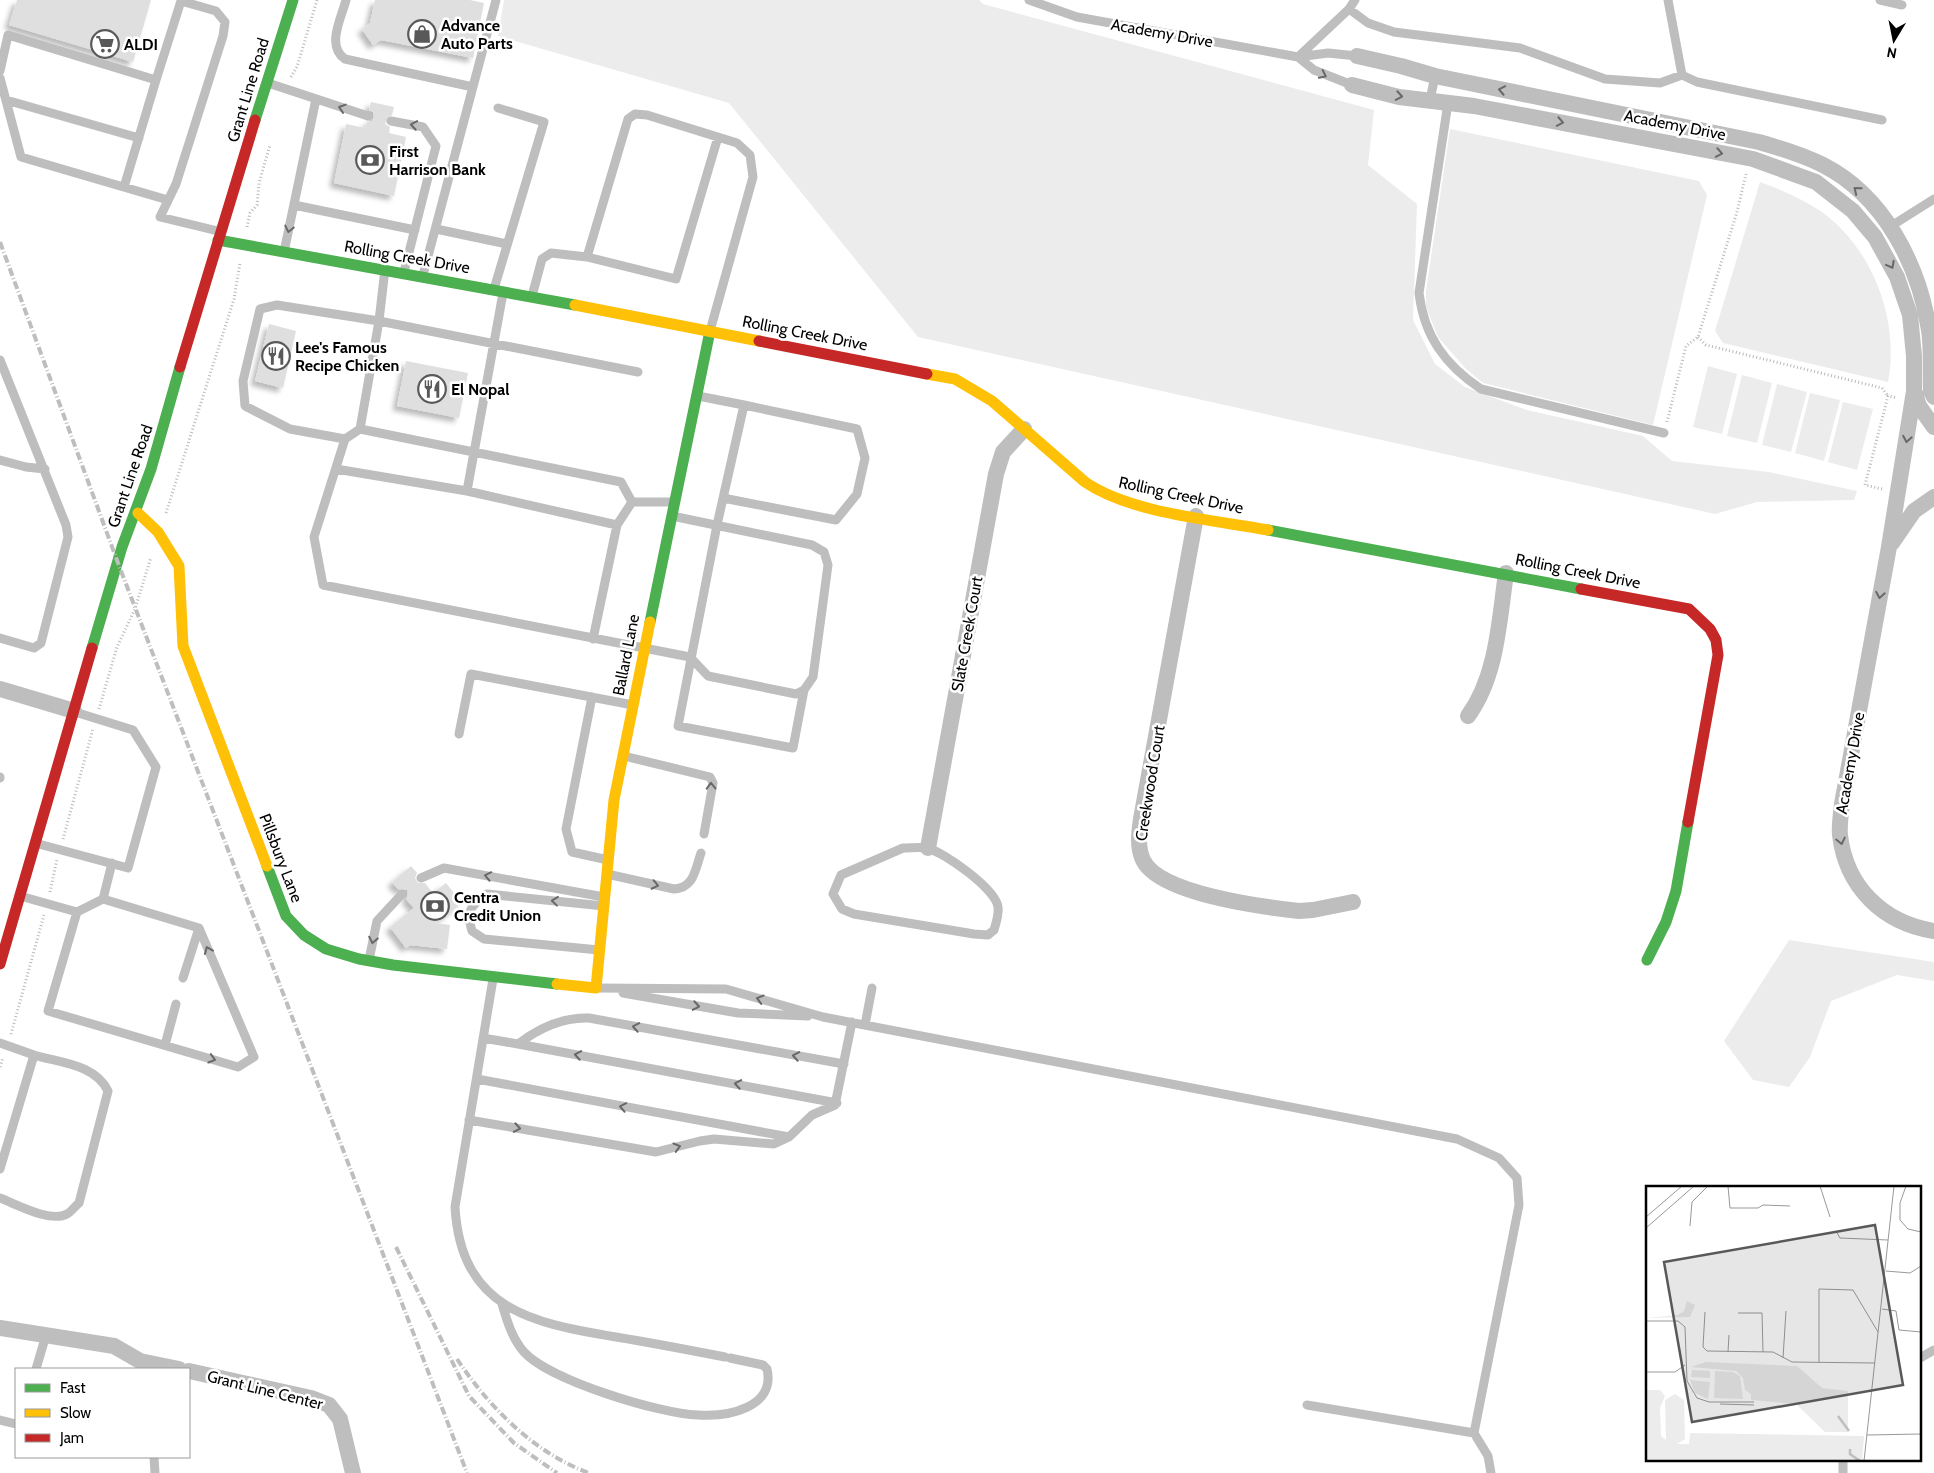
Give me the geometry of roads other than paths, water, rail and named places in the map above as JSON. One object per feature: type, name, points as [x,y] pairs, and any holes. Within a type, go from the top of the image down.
[{"type":"street","name":"Grant Line Road","points":[[0,964],[122,547],[138,512],[162,440],[188,340],[293,0]]},
{"type":"street","name":"Academy Drive","points":[[1357,56],[1435,76],[1759,142],[1784,149],[1824,166],[1865,197],[1890,226],[1911,264],[1923,301],[1929,332],[1931,391],[1934,397]]},
{"type":"street","name":"Academy Drive","points":[[1352,85],[1399,97],[1448,102],[1750,159],[1779,167],[1816,182],[1853,211],[1875,237],[1897,277],[1910,315],[1914,356],[1913,396],[1889,547],[1842,804],[1840,834],[1846,861],[1858,888],[1876,908],[1901,922],[1934,931]]},
{"type":"street","name":"Rolling Creek Drive","points":[[220,236],[284,252],[404,272],[955,379],[985,396],[1085,482],[1101,493],[1134,504],[1689,609],[1712,629],[1717,641],[1718,655],[1676,891],[1666,922],[1647,960]]},
{"type":"street","name":"Ballard Lane","points":[[596,988],[614,800],[710,331]]},
{"type":"street","points":[[1913,396],[1934,427]]},
{"type":"street","name":"Slate Creek Court","points":[[928,848],[996,474],[1003,452],[1024,428]]},
{"type":"street","name":"Academy Drive","points":[[1889,547],[1914,510],[1934,497]]},
{"type":"street","name":"Pillsbury Lane","points":[[138,512],[158,532],[179,566],[183,646],[286,916],[296,929],[310,940],[343,954],[369,960],[435,972],[596,988]]},
{"type":"street","name":"Creekwood Court","points":[[1196,516],[1141,819],[1139,848],[1143,861],[1151,872],[1164,881],[1195,892],[1299,911],[1352,902]]},
{"type":"street","points":[[1468,716],[1480,700],[1488,676],[1506,574]]},
{"type":"street","points":[[0,689],[74,711]]},
{"type":"street","name":"Grant Line Center","points":[[0,1328],[114,1346],[140,1361],[170,1368]]},
{"type":"street","name":"Grant Line Center","points":[[190,1372],[310,1398],[329,1405],[340,1419],[353,1473]]},
{"type":"lane","points":[[346,0],[335,42],[335,48],[340,56],[350,61],[473,87]]},
{"type":"lane","points":[[423,276],[496,0]]},
{"type":"lane","name":"Academy Drive","points":[[1029,0],[1077,17],[1298,57],[1328,53],[1357,56]]},
{"type":"lane","points":[[1298,57],[1349,10],[1355,0]]},
{"type":"lane","points":[[1668,0],[1682,75]]},
{"type":"lane","points":[[1880,0],[1902,5]]},
{"type":"lane","points":[[124,187],[181,1],[216,10],[225,22],[223,36],[176,184],[160,217],[220,236]]},
{"type":"lane","points":[[1349,10],[1368,23],[1394,32],[1520,48],[1605,80],[1660,83],[1682,75],[1698,82],[1882,120]]},
{"type":"lane","points":[[0,70],[8,36],[156,80]]},
{"type":"lane","name":"Academy Drive","points":[[1298,57],[1314,70],[1352,85]]},
{"type":"lane","points":[[1430,100],[1435,76]]},
{"type":"lane","points":[[0,78],[21,156],[168,200]]},
{"type":"lane","points":[[267,82],[368,116]]},
{"type":"lane","points":[[284,252],[316,99]]},
{"type":"lane","points":[[6,100],[138,138]]},
{"type":"lane","points":[[1448,102],[1419,293],[1421,316],[1433,341],[1464,378],[1481,389],[1664,433]]},
{"type":"lane","points":[[467,491],[494,342],[498,290],[507,244],[544,122],[498,108]]},
{"type":"lane","points":[[587,257],[628,120],[636,114],[647,115],[737,143],[750,154],[753,177],[710,331]]},
{"type":"lane","points":[[391,121],[423,127],[436,146],[404,272]]},
{"type":"lane","points":[[532,297],[542,259],[551,253],[587,257],[676,279],[718,137]]},
{"type":"lane","points":[[1875,237],[1934,199]]},
{"type":"lane","points":[[294,205],[415,230]]},
{"type":"lane","points":[[436,228],[507,244]]},
{"type":"lane","points":[[360,429],[379,321],[385,269]]},
{"type":"lane","points":[[345,439],[290,429],[245,406],[243,381],[260,309],[277,305],[379,321],[494,342],[638,372]]},
{"type":"lane","points":[[0,360],[45,469],[66,525],[68,537],[41,643],[34,648],[0,638]]},
{"type":"lane","points":[[696,396],[857,429],[865,458],[857,494],[836,520],[723,498]]},
{"type":"lane","points":[[671,515],[717,525],[812,545],[824,552],[828,565],[813,678],[804,690],[793,748],[678,726],[717,525],[744,405]]},
{"type":"lane","points":[[632,502],[621,482],[360,429],[345,439],[314,538],[323,585],[690,657],[708,676],[796,694],[804,690]]},
{"type":"lane","points":[[0,460],[26,467],[45,469]]},
{"type":"lane","points":[[336,469],[467,491],[618,525]]},
{"type":"lane","points":[[632,502],[674,502]]},
{"type":"lane","points":[[594,639],[618,525],[632,502]]},
{"type":"lane","points":[[459,734],[471,674],[633,705]]},
{"type":"lane","points":[[592,697],[566,829],[572,852],[608,861]]},
{"type":"lane","points":[[35,843],[128,868],[156,767],[133,730],[74,711]]},
{"type":"lane","points":[[623,755],[710,776],[713,783],[704,834]]},
{"type":"lane","points":[[903,848],[928,848],[955,863],[993,896],[998,906],[998,918],[994,930],[988,935],[854,914],[842,909],[835,901],[832,894],[841,875],[903,848]]},
{"type":"lane","points":[[607,874],[674,888],[684,888],[690,884],[701,853]]},
{"type":"lane","points":[[103,899],[112,863]]},
{"type":"lane","points":[[421,878],[444,868],[604,902]]},
{"type":"lane","points":[[369,960],[377,921],[402,894]]},
{"type":"lane","points":[[600,950],[484,939],[472,931],[468,917],[474,904],[487,894],[604,902]]},
{"type":"lane","points":[[20,896],[77,912],[103,899],[199,928]]},
{"type":"lane","points":[[77,912],[48,1011],[238,1067],[254,1057],[199,928]]},
{"type":"lane","points":[[0,920],[11,926]]},
{"type":"lane","points":[[184,978],[199,928]]},
{"type":"lane","points":[[494,978],[454,1207],[456,1232],[460,1247],[472,1271],[486,1290],[502,1304],[542,1323],[763,1365],[768,1369],[768,1385],[760,1400],[727,1415],[696,1416],[582,1386],[553,1374],[525,1353],[511,1332],[502,1304]]},
{"type":"lane","points":[[596,988],[738,1013],[823,1017]]},
{"type":"lane","points":[[596,988],[726,989],[823,1017],[1457,1139],[1499,1158],[1517,1178],[1519,1205],[1474,1433],[1488,1456],[1492,1473]]},
{"type":"lane","points":[[865,1025],[872,988]]},
{"type":"lane","points":[[165,1046],[176,1004]]},
{"type":"lane","points":[[518,1044],[543,1027],[578,1018],[589,1018],[844,1064]]},
{"type":"lane","points":[[837,1103],[852,1022]]},
{"type":"lane","points":[[483,1038],[837,1103]]},
{"type":"lane","points":[[0,1043],[34,1055],[92,1071],[104,1083],[108,1091],[79,1203],[67,1214],[56,1216],[37,1213],[0,1198]]},
{"type":"lane","points":[[0,1169],[34,1055]]},
{"type":"lane","points":[[477,1079],[789,1137]]},
{"type":"lane","points":[[469,1120],[644,1151],[671,1150],[700,1140],[774,1144],[789,1137],[812,1115],[837,1103]]},
{"type":"lane","points":[[36,1368],[46,1335]]},
{"type":"lane","points":[[1922,1357],[1934,1350]]},
{"type":"lane","points":[[1307,1405],[1474,1433]]},
{"type":"lane","points":[[0,1420],[15,1424]]},
{"type":"lane","points":[[154,1458],[155,1473]]},
{"type":"lane","points":[[1843,1473],[1844,1460]]},
{"type":"railway","points":[[0,242],[118,563],[467,1473]]},
{"type":"railway","points":[[396,1247],[469,1396],[514,1443],[557,1473]]},
{"type":"railway","points":[[457,1359],[483,1394],[514,1426],[550,1454],[589,1473]]},
{"type":"place","name":"Advance Auto Parts","points":[[422,34]]},
{"type":"place","name":"ALDI","points":[[105,44]]},
{"type":"place","name":"First Harrison Bank","points":[[370,160]]},
{"type":"place","name":"Lee's Famous Recipe Chicken","points":[[276,356]]},
{"type":"place","name":"El Nopal","points":[[432,389]]},
{"type":"place","name":"Centra Credit Union","points":[[435,906]]}]
